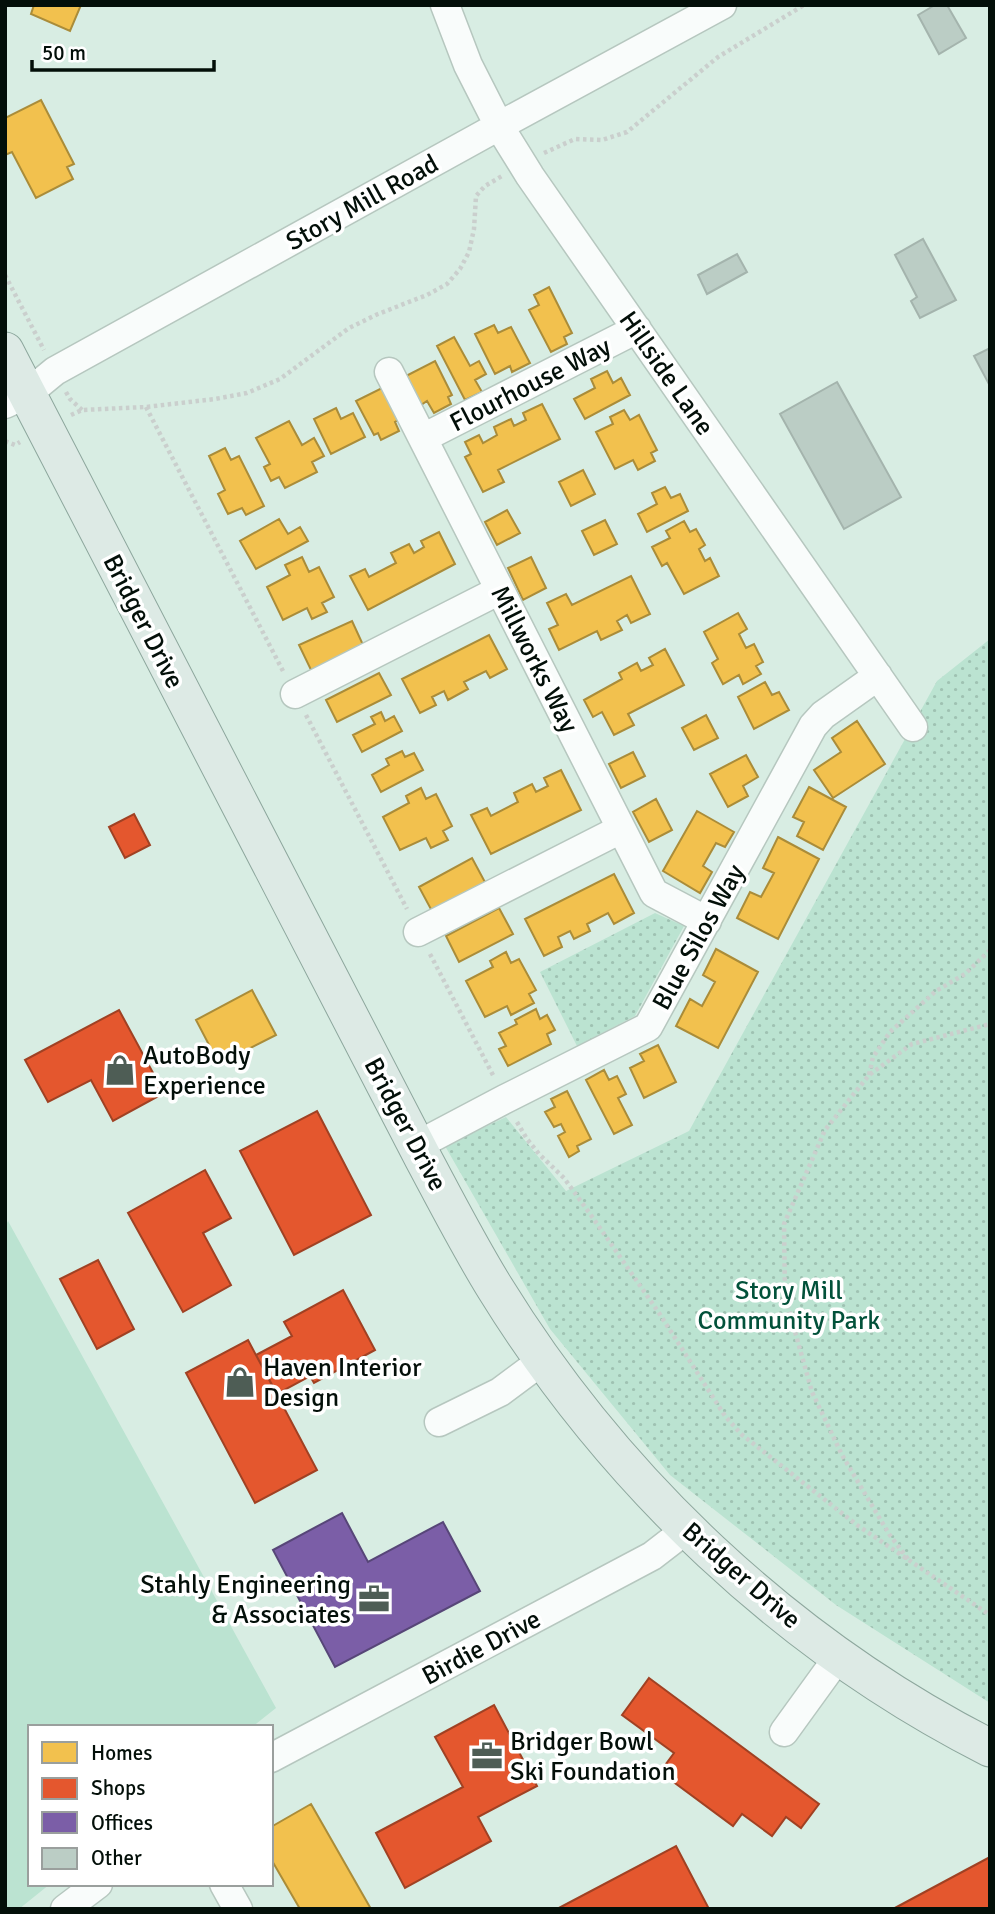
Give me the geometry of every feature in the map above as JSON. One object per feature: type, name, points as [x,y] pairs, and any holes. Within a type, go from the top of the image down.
[{"type":"main road","name":"Bridger Drive","points":[[5,351],[16,399],[472,1251],[543,1360],[597,1429],[687,1529],[762,1598],[839,1656],[939,1721],[990,1748]]},
{"type":"street","name":"Hillside Lane","points":[[445,5],[468,65],[499,126],[523,164],[913,727]]},
{"type":"street","name":"Story Mill Road","points":[[16,399],[55,371],[723,5]]},
{"type":"street","name":"Flourhouse Way","points":[[423,438],[637,329]]},
{"type":"street","name":"Millworks Way","points":[[389,372],[654,893],[707,921]]},
{"type":"street","points":[[295,694],[500,590]]},
{"type":"street","name":"Blue Silos Way","points":[[416,1146],[648,1027],[813,726],[823,715],[878,676]]},
{"type":"street","points":[[418,932],[621,829]]},
{"type":"street","points":[[439,1422],[500,1392],[543,1360]]},
{"type":"street","name":"Birdie Drive","points":[[273,1757],[652,1556],[687,1529]]},
{"type":"street","points":[[783,1732],[839,1656]]},
{"type":"street","points":[[66,1908],[95,1886]]},
{"type":"street","points":[[225,1886],[238,1909]]},
{"type":"path","points":[[5,275],[70,399],[82,410],[146,407],[247,393],[280,379],[349,328],[447,284],[469,253],[476,196],[485,186],[575,139],[602,140],[627,132],[718,57],[804,5]]},
{"type":"path","points":[[146,407],[527,1139],[564,1178],[601,1228],[725,1416],[741,1434],[857,1525],[979,1609],[990,1612]]},
{"type":"path","points":[[869,1076],[873,1057],[890,1032],[936,991],[965,974],[990,950]]},
{"type":"path","points":[[911,1563],[889,1534],[842,1455],[812,1392],[785,1296],[784,1224],[825,1130],[869,1076],[912,1044],[990,1024]]},
{"type":"green space","name":"Story Mill Community Park","points":[[990,639],[990,1703],[836,1605],[670,1475],[550,1329],[445,1146],[506,1117],[566,1191],[689,1131],[937,681]]},
{"type":"green space","points":[[655,913],[684,926],[635,1016],[577,1046],[540,972]]},
{"type":"green space","points":[[8,1221],[276,1708],[255,1725],[28,1725],[28,1886],[48,1886],[19,1909],[5,1909],[5,1227]]},
{"type":"building: Homes","points":[[34,5],[81,5],[70,31],[31,14]]},
{"type":"building: Homes","points":[[41,100],[74,164],[67,167],[73,179],[36,198],[12,152],[5,155],[5,118]]},
{"type":"building: Homes","points":[[549,287],[572,333],[564,337],[567,344],[551,352],[529,310],[539,305],[534,295]]},
{"type":"building: Homes","points":[[494,325],[498,333],[511,327],[530,363],[512,372],[510,366],[495,374],[475,334]]},
{"type":"building: Homes","points":[[454,337],[470,366],[479,361],[486,374],[475,380],[482,392],[465,400],[437,346]]},
{"type":"building: Homes","points":[[435,361],[452,395],[448,397],[451,404],[434,413],[427,401],[421,405],[406,376]]},
{"type":"building: Homes","points":[[607,371],[613,383],[621,378],[630,395],[585,419],[574,399],[595,388],[591,379]]},
{"type":"building: Homes","points":[[384,387],[400,419],[395,422],[399,431],[381,440],[378,433],[374,435],[356,401]]},
{"type":"building: Homes","points":[[542,404],[560,439],[498,470],[504,482],[483,492],[465,457],[471,454],[465,442],[479,435],[483,443],[497,435],[494,427],[511,419],[514,426],[526,420],[523,413]]},
{"type":"building: Homes","points":[[336,408],[341,419],[353,413],[365,437],[331,454],[314,419]]},
{"type":"building: Homes","points":[[624,410],[630,420],[639,415],[657,450],[651,453],[655,461],[638,470],[633,460],[615,469],[596,432],[613,424],[610,417]]},
{"type":"building: Homes","points":[[289,421],[302,445],[314,438],[324,456],[312,462],[317,472],[285,488],[279,477],[271,481],[264,467],[270,464],[256,438]]},
{"type":"building: Homes","points":[[225,448],[231,460],[239,456],[264,506],[246,515],[242,508],[228,514],[218,494],[225,490],[209,456]]},
{"type":"building: Homes","points":[[583,470],[595,494],[571,506],[559,482]]},
{"type":"building: Homes","points":[[665,487],[671,498],[680,494],[688,511],[647,532],[638,514],[657,504],[652,493]]},
{"type":"building: Homes","points":[[507,510],[520,533],[497,545],[485,522]]},
{"type":"building: Homes","points":[[279,519],[288,534],[300,527],[308,541],[256,569],[240,541]]},
{"type":"building: Homes","points":[[605,520],[617,544],[594,555],[582,531]]},
{"type":"building: Homes","points":[[684,521],[690,532],[696,529],[705,545],[699,549],[705,561],[710,558],[719,576],[684,594],[667,563],[662,566],[652,547],[670,538],[666,531]]},
{"type":"building: Homes","points":[[439,532],[455,564],[368,610],[350,576],[365,569],[369,577],[396,563],[391,553],[409,544],[414,553],[424,547],[421,541]]},
{"type":"building: Homes","points":[[302,557],[309,572],[319,567],[334,597],[322,603],[327,612],[312,619],[307,608],[283,620],[267,587],[290,575],[285,565]]},
{"type":"building: Homes","points":[[531,557],[546,588],[523,600],[508,568]]},
{"type":"building: Homes","points":[[631,576],[650,614],[631,623],[627,615],[617,621],[622,630],[601,640],[597,631],[559,650],[549,629],[558,625],[547,603],[566,594],[572,605]]},
{"type":"building: Homes","points":[[738,613],[747,629],[739,634],[746,648],[754,644],[763,662],[756,666],[761,674],[743,684],[739,675],[723,684],[712,663],[718,659],[704,632]]},
{"type":"building: Homes","points":[[352,621],[364,647],[312,672],[299,645]]},
{"type":"building: Homes","points":[[489,635],[507,669],[490,678],[486,671],[464,682],[468,689],[448,700],[444,691],[432,697],[436,705],[420,713],[402,679]]},
{"type":"building: Homes","points":[[665,649],[684,685],[628,714],[634,725],[614,735],[602,712],[593,717],[584,700],[622,679],[619,673],[637,663],[641,671],[653,665],[649,658]]},
{"type":"building: Homes","points":[[379,673],[391,695],[337,722],[326,700]]},
{"type":"building: Homes","points":[[765,682],[772,695],[779,692],[789,710],[754,729],[738,697]]},
{"type":"building: Homes","points":[[381,712],[385,721],[394,716],[402,731],[362,752],[353,735],[375,724],[371,717]]},
{"type":"building: Homes","points":[[706,715],[718,738],[694,750],[682,728]]},
{"type":"building: Homes","points":[[857,721],[885,764],[833,798],[814,770],[841,752],[832,738]]},
{"type":"building: Homes","points":[[402,751],[405,757],[414,753],[423,770],[381,792],[372,775],[389,765],[386,759]]},
{"type":"building: Homes","points":[[633,752],[645,776],[621,788],[609,764]]},
{"type":"building: Homes","points":[[746,755],[758,777],[743,786],[748,796],[728,807],[710,774]]},
{"type":"building: Homes","points":[[561,770],[581,810],[491,854],[471,815],[487,808],[491,816],[518,802],[514,793],[532,784],[536,792],[548,786],[544,778]]},
{"type":"building: Homes","points":[[809,787],[846,807],[823,850],[797,836],[804,822],[793,817]]},
{"type":"building: Homes","points":[[421,788],[426,799],[436,794],[452,826],[443,831],[448,840],[431,848],[426,838],[400,850],[383,817],[409,803],[406,796]]},
{"type":"building: Homes","points":[[656,799],[672,830],[649,842],[633,812]]},
{"type":"building: Homes","points":[[697,811],[734,832],[725,847],[716,843],[703,866],[712,872],[700,893],[663,871]]},
{"type":"building: Homes","points":[[778,837],[819,859],[778,939],[737,918],[750,892],[761,897],[774,873],[763,868]]},
{"type":"building: Homes","points":[[472,858],[486,884],[433,913],[419,887]]},
{"type":"building: Homes","points":[[614,874],[634,913],[614,924],[608,913],[587,924],[590,931],[574,939],[570,931],[558,937],[562,947],[544,956],[525,919]]},
{"type":"building: Homes","points":[[499,908],[513,934],[459,962],[446,936]]},
{"type":"building: Homes","points":[[716,949],[758,972],[718,1048],[676,1026],[690,999],[702,1006],[715,982],[703,975]]},
{"type":"building: Homes","points":[[506,952],[511,963],[519,959],[536,990],[529,994],[534,1003],[511,1015],[507,1006],[485,1017],[466,981],[493,967],[490,961]]},
{"type":"building: Homes","points":[[252,990],[276,1035],[219,1064],[196,1020]]},
{"type":"building: Homes","points":[[536,1009],[540,1019],[547,1015],[555,1030],[547,1034],[551,1044],[508,1066],[499,1049],[506,1046],[499,1033],[517,1024],[515,1020]]},
{"type":"building: Homes","points":[[658,1045],[676,1082],[644,1098],[630,1068],[644,1061],[640,1054]]},
{"type":"building: Homes","points":[[604,1070],[609,1080],[617,1076],[626,1094],[618,1098],[632,1125],[614,1134],[586,1080]]},
{"type":"building: Homes","points":[[567,1091],[591,1139],[577,1146],[579,1151],[569,1157],[558,1136],[565,1132],[561,1124],[554,1127],[545,1112],[555,1107],[551,1099]]},
{"type":"building: Homes","points":[[311,1804],[371,1909],[300,1909],[273,1862],[273,1826]]},
{"type":"building: Shops","points":[[134,814],[150,845],[125,858],[109,827]]},
{"type":"building: Shops","points":[[119,1010],[164,1093],[113,1121],[91,1080],[48,1102],[25,1060]]},
{"type":"building: Shops","points":[[317,1111],[371,1215],[294,1255],[240,1151]]},
{"type":"building: Shops","points":[[205,1170],[231,1218],[203,1233],[231,1285],[183,1312],[128,1213]]},
{"type":"building: Shops","points":[[98,1260],[134,1329],[97,1349],[60,1279]]},
{"type":"building: Shops","points":[[343,1290],[375,1350],[314,1383],[310,1376],[277,1394],[256,1355],[292,1336],[284,1322]]},
{"type":"building: Shops","points":[[248,1340],[317,1470],[255,1503],[186,1373]]},
{"type":"building: Shops","points":[[649,1678],[819,1804],[801,1828],[786,1817],[772,1836],[742,1814],[733,1826],[660,1772],[674,1753],[622,1715]]},
{"type":"building: Shops","points":[[494,1705],[537,1786],[478,1817],[491,1841],[405,1888],[376,1833],[463,1787],[435,1737]]},
{"type":"building: Shops","points":[[676,1846],[709,1909],[557,1909]]},
{"type":"building: Shops","points":[[990,1857],[990,1909],[893,1909]]},
{"type":"building: Offices","points":[[342,1513],[368,1562],[443,1522],[480,1591],[335,1667],[273,1550]]},
{"type":"building: Other","points":[[935,5],[947,5],[966,38],[939,54],[918,15]]},
{"type":"building: Other","points":[[923,239],[956,300],[920,318],[911,301],[917,297],[895,255]]},
{"type":"building: Other","points":[[737,254],[747,272],[707,294],[698,275]]},
{"type":"building: Other","points":[[990,348],[990,386],[974,356]]},
{"type":"building: Other","points":[[837,382],[901,497],[844,529],[780,414]]},
{"type":"place","name":"AutoBody Experience","points":[[120,1070]]},
{"type":"place","name":"Haven Interior Design","points":[[240,1382]]},
{"type":"place","name":"Stahly Engineering & Associates","points":[[374,1599]]},
{"type":"place","name":"Bridger Bowl Ski Foundation","points":[[487,1756]]}]
